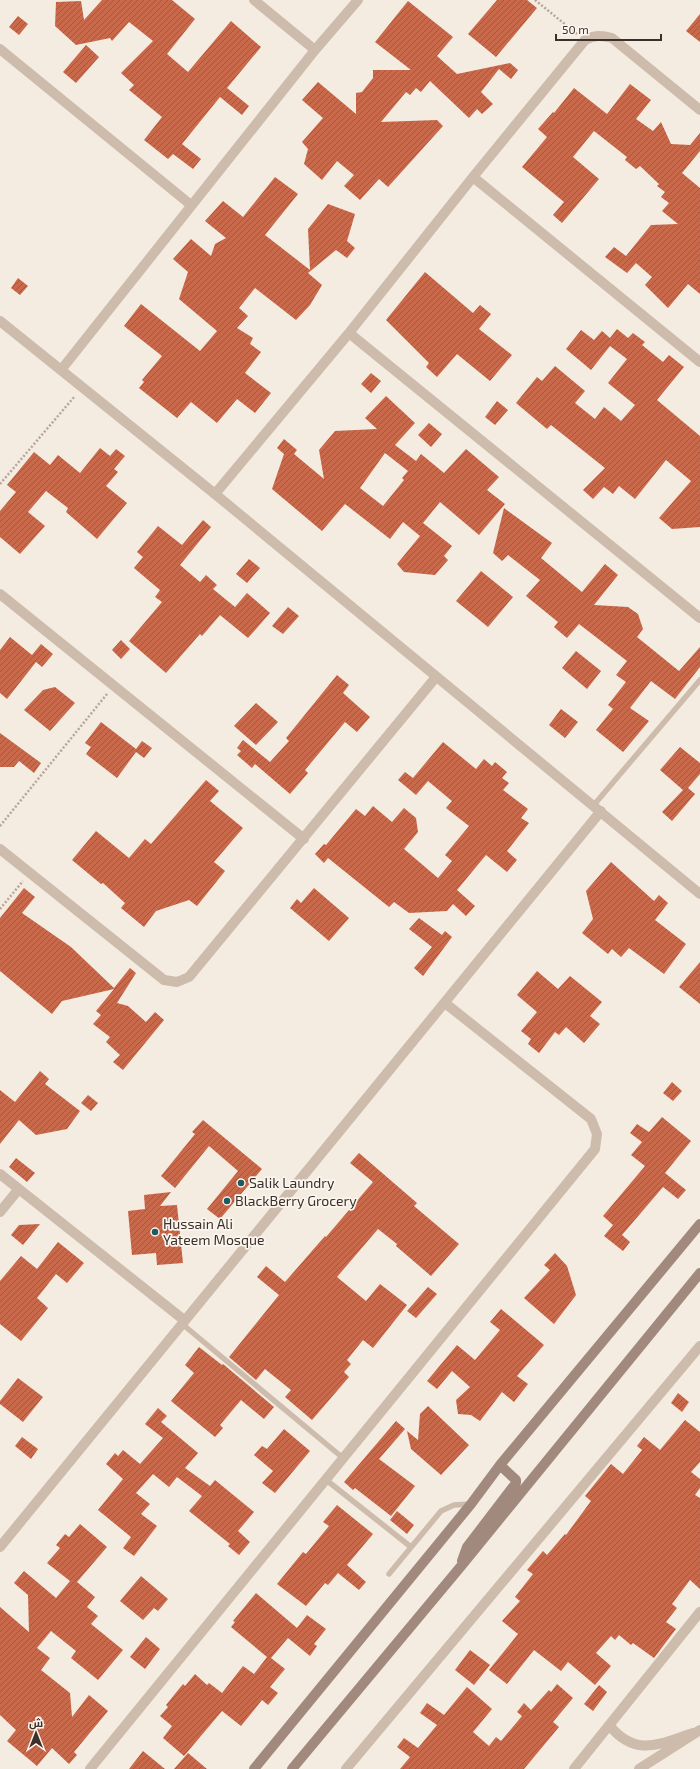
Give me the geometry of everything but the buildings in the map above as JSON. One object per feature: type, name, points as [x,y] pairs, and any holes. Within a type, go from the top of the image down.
[{"type":"main road","points":[[254,1769],[471,1504],[500,1465],[700,1224]]},
{"type":"main road","points":[[292,1769],[462,1565],[700,1274]]},
{"type":"main road","points":[[462,1565],[464,1553],[516,1483],[516,1480],[500,1465]]},
{"type":"street","points":[[254,0],[315,50]]},
{"type":"street","points":[[61,370],[315,50],[358,0]]},
{"type":"street","points":[[215,494],[348,333],[473,176],[585,40],[598,36],[612,38],[700,110]]},
{"type":"street","points":[[0,49],[191,205]]},
{"type":"street","points":[[473,176],[700,362]]},
{"type":"street","points":[[0,321],[215,494],[700,894]]},
{"type":"street","points":[[348,333],[700,618]]},
{"type":"street","points":[[0,594],[304,839]]},
{"type":"street","points":[[0,849],[153,972],[164,980],[177,982],[189,977],[199,968],[436,677]]},
{"type":"street","points":[[0,1547],[183,1321],[445,1004],[597,808]]},
{"type":"street","points":[[90,1769],[595,1149],[597,1134],[591,1119],[445,1004]]},
{"type":"street","points":[[0,1174],[18,1190],[183,1321]]},
{"type":"street","points":[[0,1212],[18,1190]]},
{"type":"street","points":[[346,1769],[700,1346]]},
{"type":"street","points":[[574,1769],[700,1612]]},
{"type":"street","points":[[609,1726],[618,1736],[630,1744],[644,1747],[658,1745],[697,1732]]},
{"type":"street","points":[[638,1769],[697,1732]]},
{"type":"lane","points":[[597,808],[700,680]]},
{"type":"lane","points":[[183,1321],[343,1458]]},
{"type":"lane","points":[[325,1479],[411,1548]]},
{"type":"lane","points":[[389,1574],[441,1511],[454,1505],[471,1504]]},
{"type":"path","points":[[535,0],[585,40]]},
{"type":"path","points":[[0,484],[82,388]]},
{"type":"path","points":[[0,826],[114,686]]},
{"type":"path","points":[[0,909],[29,872]]},
{"type":"place","name":"Salik Laundry","points":[[241,1183]]},
{"type":"place","name":"BlackBerry Grocery","points":[[227,1201]]},
{"type":"place","name":"Hussain Ali Yateem Mosque","points":[[155,1232]]}]
